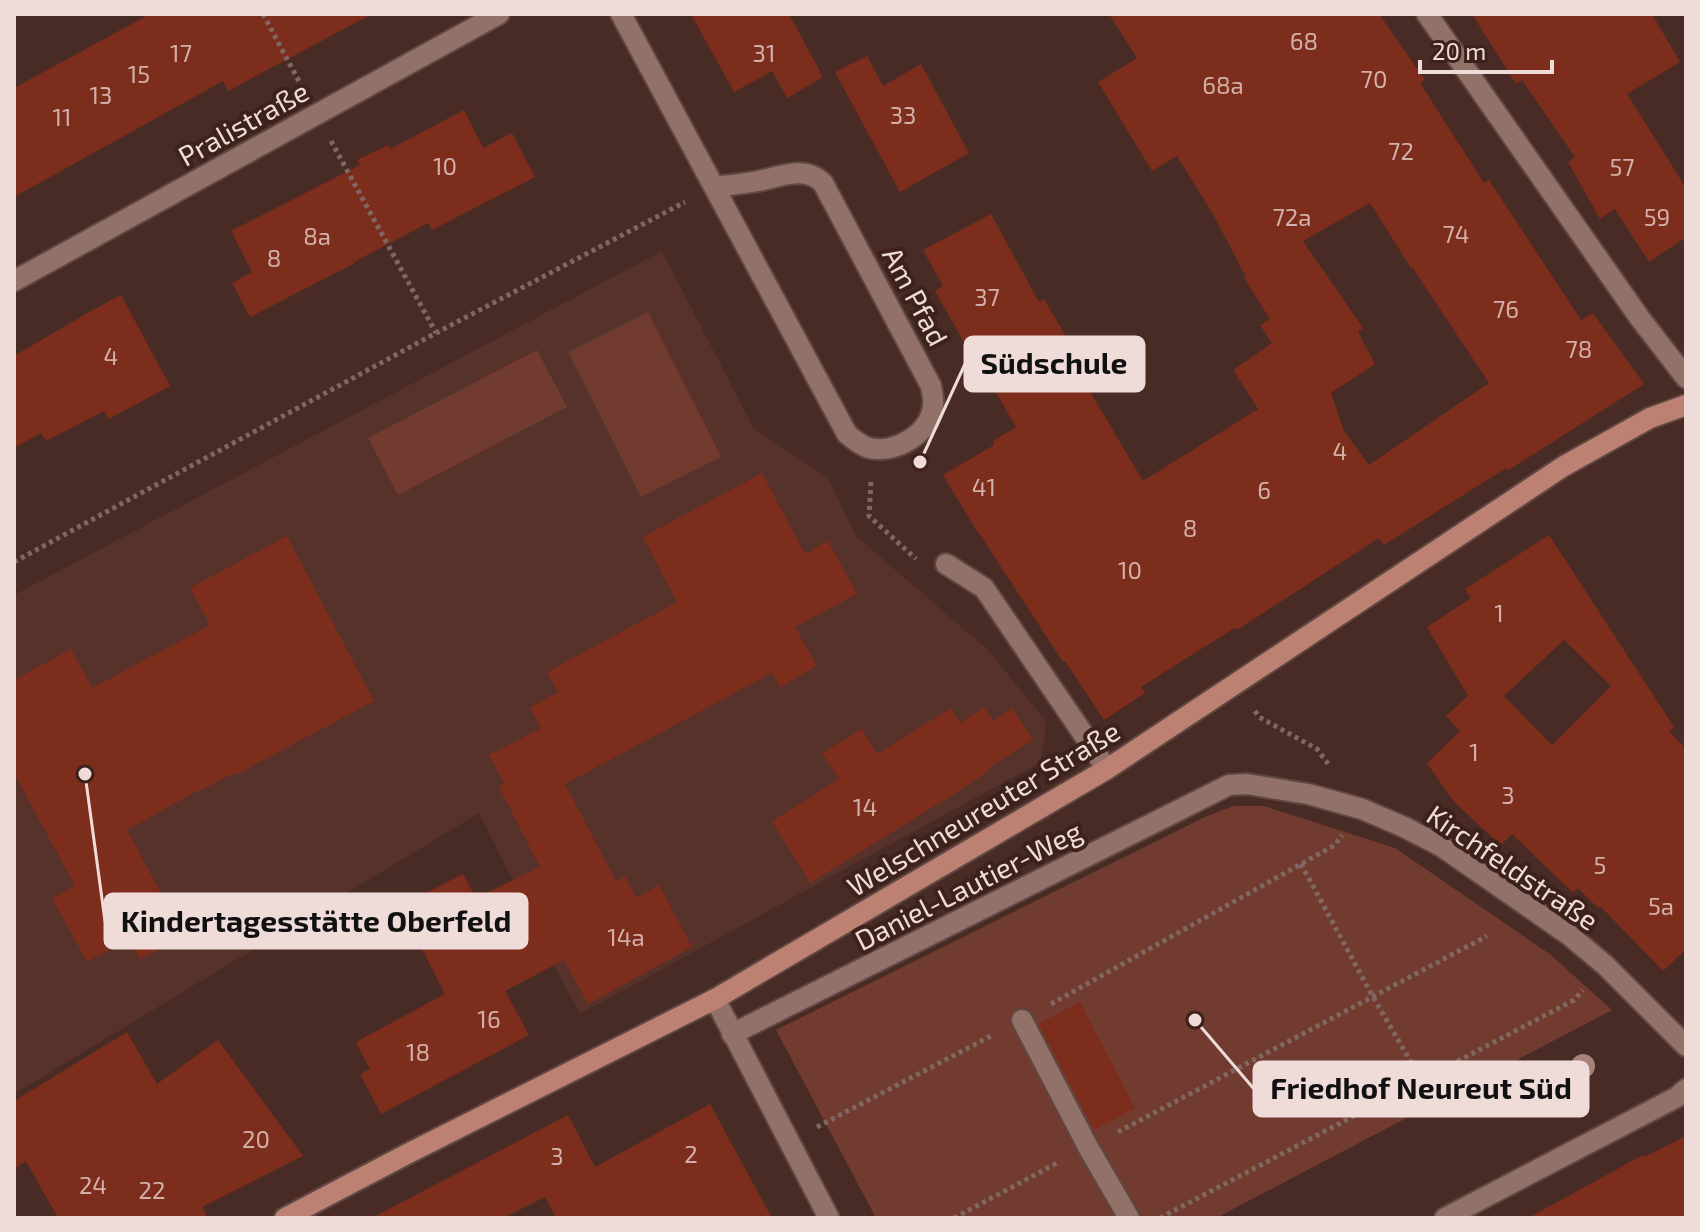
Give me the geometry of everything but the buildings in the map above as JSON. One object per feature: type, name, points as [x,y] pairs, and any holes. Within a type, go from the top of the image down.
[{"type":"main road","name":"Welschneureuter Straße","points":[[285,1218],[715,999],[1107,769],[1564,466],[1650,418],[1686,405]]},
{"type":"street","name":"Pralistraße","points":[[14,281],[499,14]]},
{"type":"street","points":[[621,14],[847,434],[859,444],[872,449]]},
{"type":"street","points":[[1427,14],[1639,317],[1686,378]]},
{"type":"street","name":"Am Pfad","points":[[714,187],[789,173],[807,174],[823,183],[931,386],[933,407],[924,427],[910,440],[886,449],[872,449]]},
{"type":"street","points":[[946,564],[984,588],[1107,769]]},
{"type":"street","name":"Kirchfeldstraße","points":[[1229,785],[1247,784],[1308,794],[1362,809],[1441,846],[1605,965],[1686,1046]]},
{"type":"street","name":"Daniel-Lautier-Weg","points":[[732,1034],[1229,785]]},
{"type":"street","points":[[715,999],[829,1218]]},
{"type":"street","points":[[1022,1020],[1129,1218]]},
{"type":"street","points":[[1445,1218],[1677,1097],[1686,1089]]},
{"type":"path","points":[[263,14],[436,333]]},
{"type":"path","points":[[14,562],[436,333],[714,187]]},
{"type":"path","points":[[872,449],[869,516],[929,572],[946,564]]},
{"type":"path","points":[[1259,717],[1317,749]]},
{"type":"path","points":[[789,1143],[1022,1020],[1335,845],[1362,809]]},
{"type":"path","points":[[1301,864],[1421,1079]]},
{"type":"path","points":[[954,1218],[1487,936]]},
{"type":"path","points":[[1160,1218],[1574,1000],[1605,965]]},
{"type":"shaded area","points":[[662,251],[754,429],[828,478],[856,536],[987,649],[1046,721],[1041,762],[580,1014],[479,813],[14,1094],[14,595]]},
{"type":"shaded area","points":[[648,312],[721,457],[641,497],[568,352]]},
{"type":"shaded area","points":[[537,350],[567,407],[398,495],[368,438]]},
{"type":"shaded area","points":[[1233,806],[1264,806],[1395,848],[1551,955],[1612,1010],[1216,1218],[876,1218],[776,1030],[1205,817]]},
{"type":"place","name":"Südschule","points":[[920,462]]},
{"type":"place","name":"Kindertagesstätte Oberfeld","points":[[85,774]]},
{"type":"place","name":"Friedhof Neureut Süd","points":[[1195,1020]]}]
